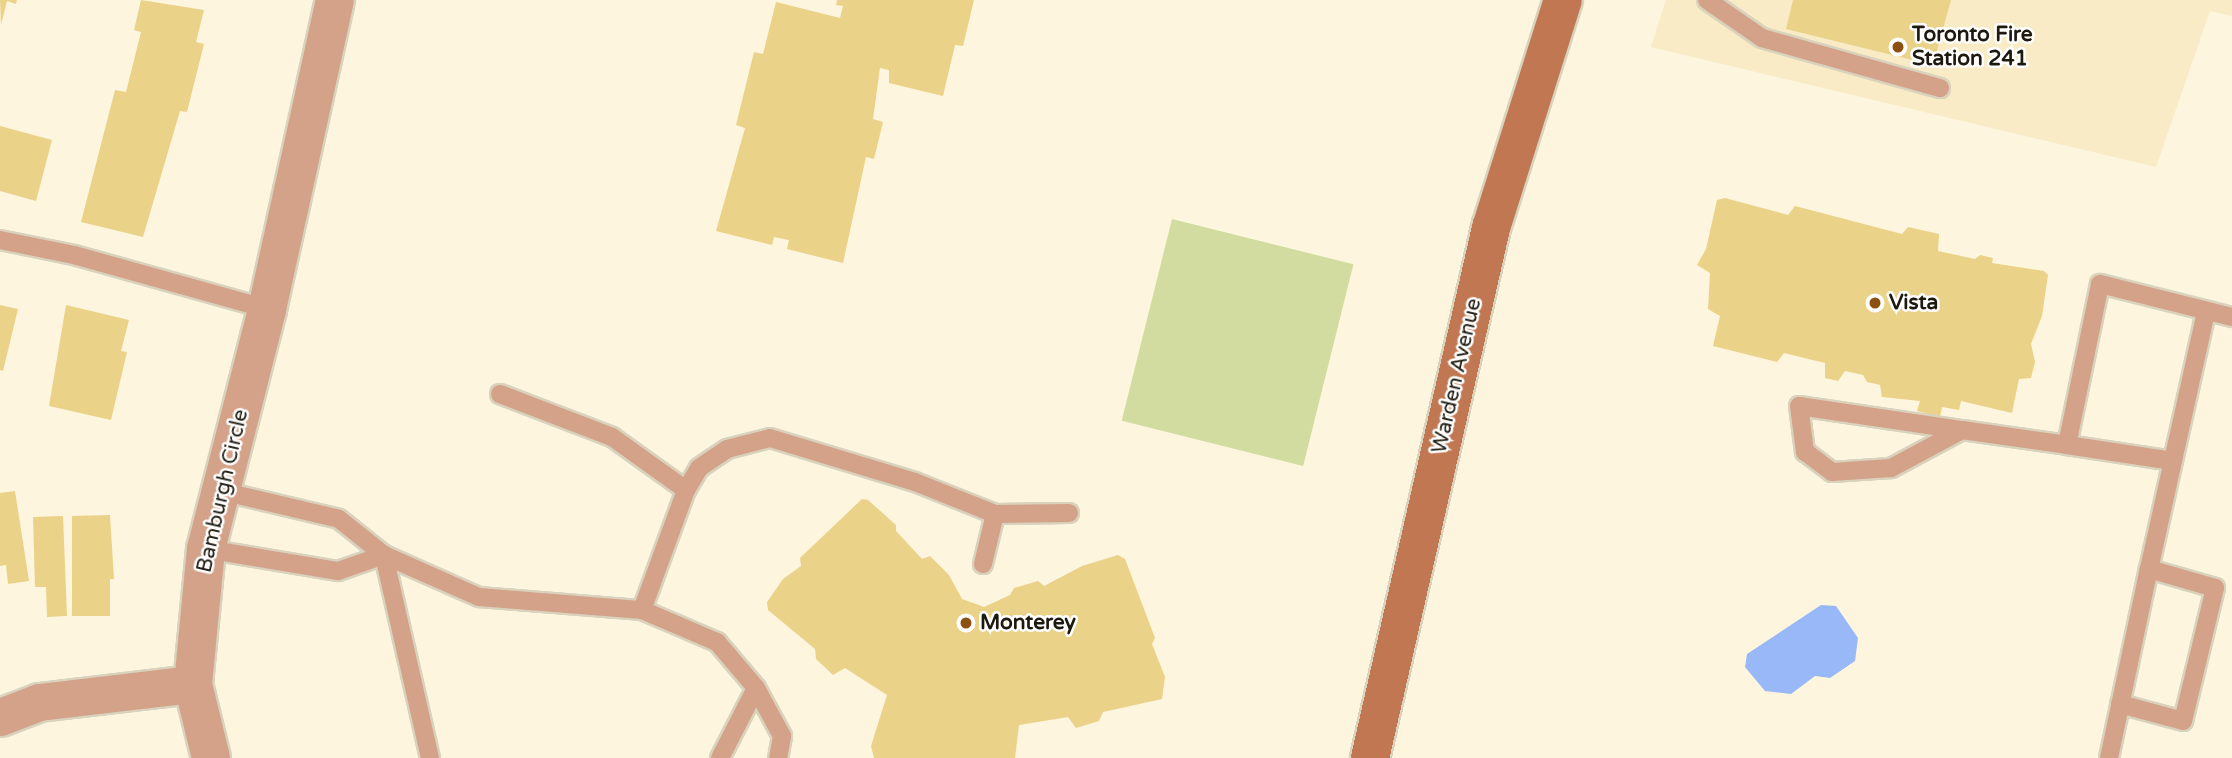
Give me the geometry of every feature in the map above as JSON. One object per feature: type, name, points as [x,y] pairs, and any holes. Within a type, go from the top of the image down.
[{"type":"main road","name":"Warden Avenue","points":[[1370,758],[1490,228],[1563,0]]},
{"type":"street","name":"Bamburgh Circle","points":[[211,758],[193,684],[206,549],[267,309],[335,0]]},
{"type":"street","points":[[0,718],[39,702],[193,684]]},
{"type":"lane","points":[[1707,0],[1762,38],[1940,88]]},
{"type":"lane","points":[[0,240],[74,255],[267,309]]},
{"type":"lane","points":[[2067,445],[2100,284],[2232,317]]},
{"type":"lane","points":[[2109,758],[2206,312]]},
{"type":"lane","points":[[500,394],[612,437],[686,490]]},
{"type":"lane","points":[[1962,430],[1891,468],[1832,472],[1805,452],[1799,406],[2174,461]]},
{"type":"lane","points":[[642,610],[686,490],[699,467],[727,449],[770,438],[915,482],[995,514],[1069,513]]},
{"type":"lane","points":[[221,491],[339,519],[384,555],[479,597],[642,610],[718,642],[756,688],[782,736],[778,758]]},
{"type":"lane","points":[[984,564],[995,514]]},
{"type":"lane","points":[[206,549],[338,571],[384,555]]},
{"type":"lane","points":[[384,555],[429,758]]},
{"type":"lane","points":[[2120,704],[2183,721],[2215,588],[2150,569]]},
{"type":"lane","points":[[720,758],[756,688]]},
{"type":"shaded area","points":[[1666,0],[2232,0],[2232,16],[2210,11],[2156,167],[1651,47]]},
{"type":"green space","points":[[1172,219],[1353,264],[1303,466],[1122,421]]},
{"type":"water","points":[[1821,605],[1836,606],[1858,638],[1855,661],[1830,678],[1815,676],[1791,694],[1765,691],[1745,667],[1747,654]]},
{"type":"building","points":[[0,0],[17,0],[16,4],[7,1],[1,25]]},
{"type":"building","points":[[141,0],[204,10],[196,42],[204,44],[187,112],[180,111],[143,237],[81,222],[115,90],[126,92],[141,32],[134,30]]},
{"type":"building","points":[[837,0],[974,0],[963,46],[955,45],[943,96],[889,83],[889,70],[880,68],[873,119],[883,122],[874,159],[866,157],[843,263],[787,249],[789,240],[774,237],[772,245],[716,231],[745,128],[736,125],[754,52],[763,54],[776,2],[840,18],[843,6],[836,5]]},
{"type":"building","name":"Toronto Fire Station 241","points":[[1793,0],[1951,0],[1933,65],[1786,29]]},
{"type":"building","points":[[0,126],[52,140],[36,201],[0,191]]},
{"type":"building","name":"Vista","points":[[1725,198],[1788,215],[1795,206],[1902,234],[1908,227],[1939,234],[1938,251],[1975,259],[1980,255],[1993,258],[1992,263],[2044,271],[2048,275],[2042,316],[2031,344],[2035,362],[2031,378],[2019,379],[2012,413],[1961,401],[1959,410],[1942,407],[1940,417],[1917,411],[1920,401],[1882,397],[1880,385],[1867,382],[1863,375],[1845,371],[1838,381],[1825,378],[1825,363],[1784,353],[1777,362],[1713,346],[1720,316],[1708,309],[1710,273],[1697,265],[1706,249],[1717,200]]},
{"type":"building","points":[[0,305],[18,309],[3,371],[0,370]]},
{"type":"building","points":[[66,305],[129,320],[121,351],[127,352],[111,420],[49,406]]},
{"type":"building","points":[[15,491],[29,581],[8,584],[6,565],[0,566],[0,493]]},
{"type":"building","name":"Monterey","points":[[862,499],[868,500],[896,525],[896,531],[922,559],[930,556],[949,575],[962,599],[984,607],[1010,595],[1014,588],[1038,581],[1044,586],[1082,566],[1118,555],[1125,559],[1155,638],[1152,644],[1165,677],[1162,699],[1103,712],[1099,721],[1076,728],[1068,717],[1019,725],[1015,758],[874,758],[871,746],[887,695],[845,668],[833,675],[816,659],[815,649],[768,610],[767,602],[783,579],[801,566],[800,558]]},
{"type":"building","points":[[110,515],[114,579],[110,579],[110,616],[72,616],[72,516]]},
{"type":"building","points":[[63,516],[67,616],[47,617],[46,587],[35,587],[33,517]]},
{"type":"place","name":"Toronto Fire Station 241","points":[[1898,47]]},
{"type":"place","name":"Vista","points":[[1875,303]]},
{"type":"place","name":"Monterey","points":[[966,623]]}]
